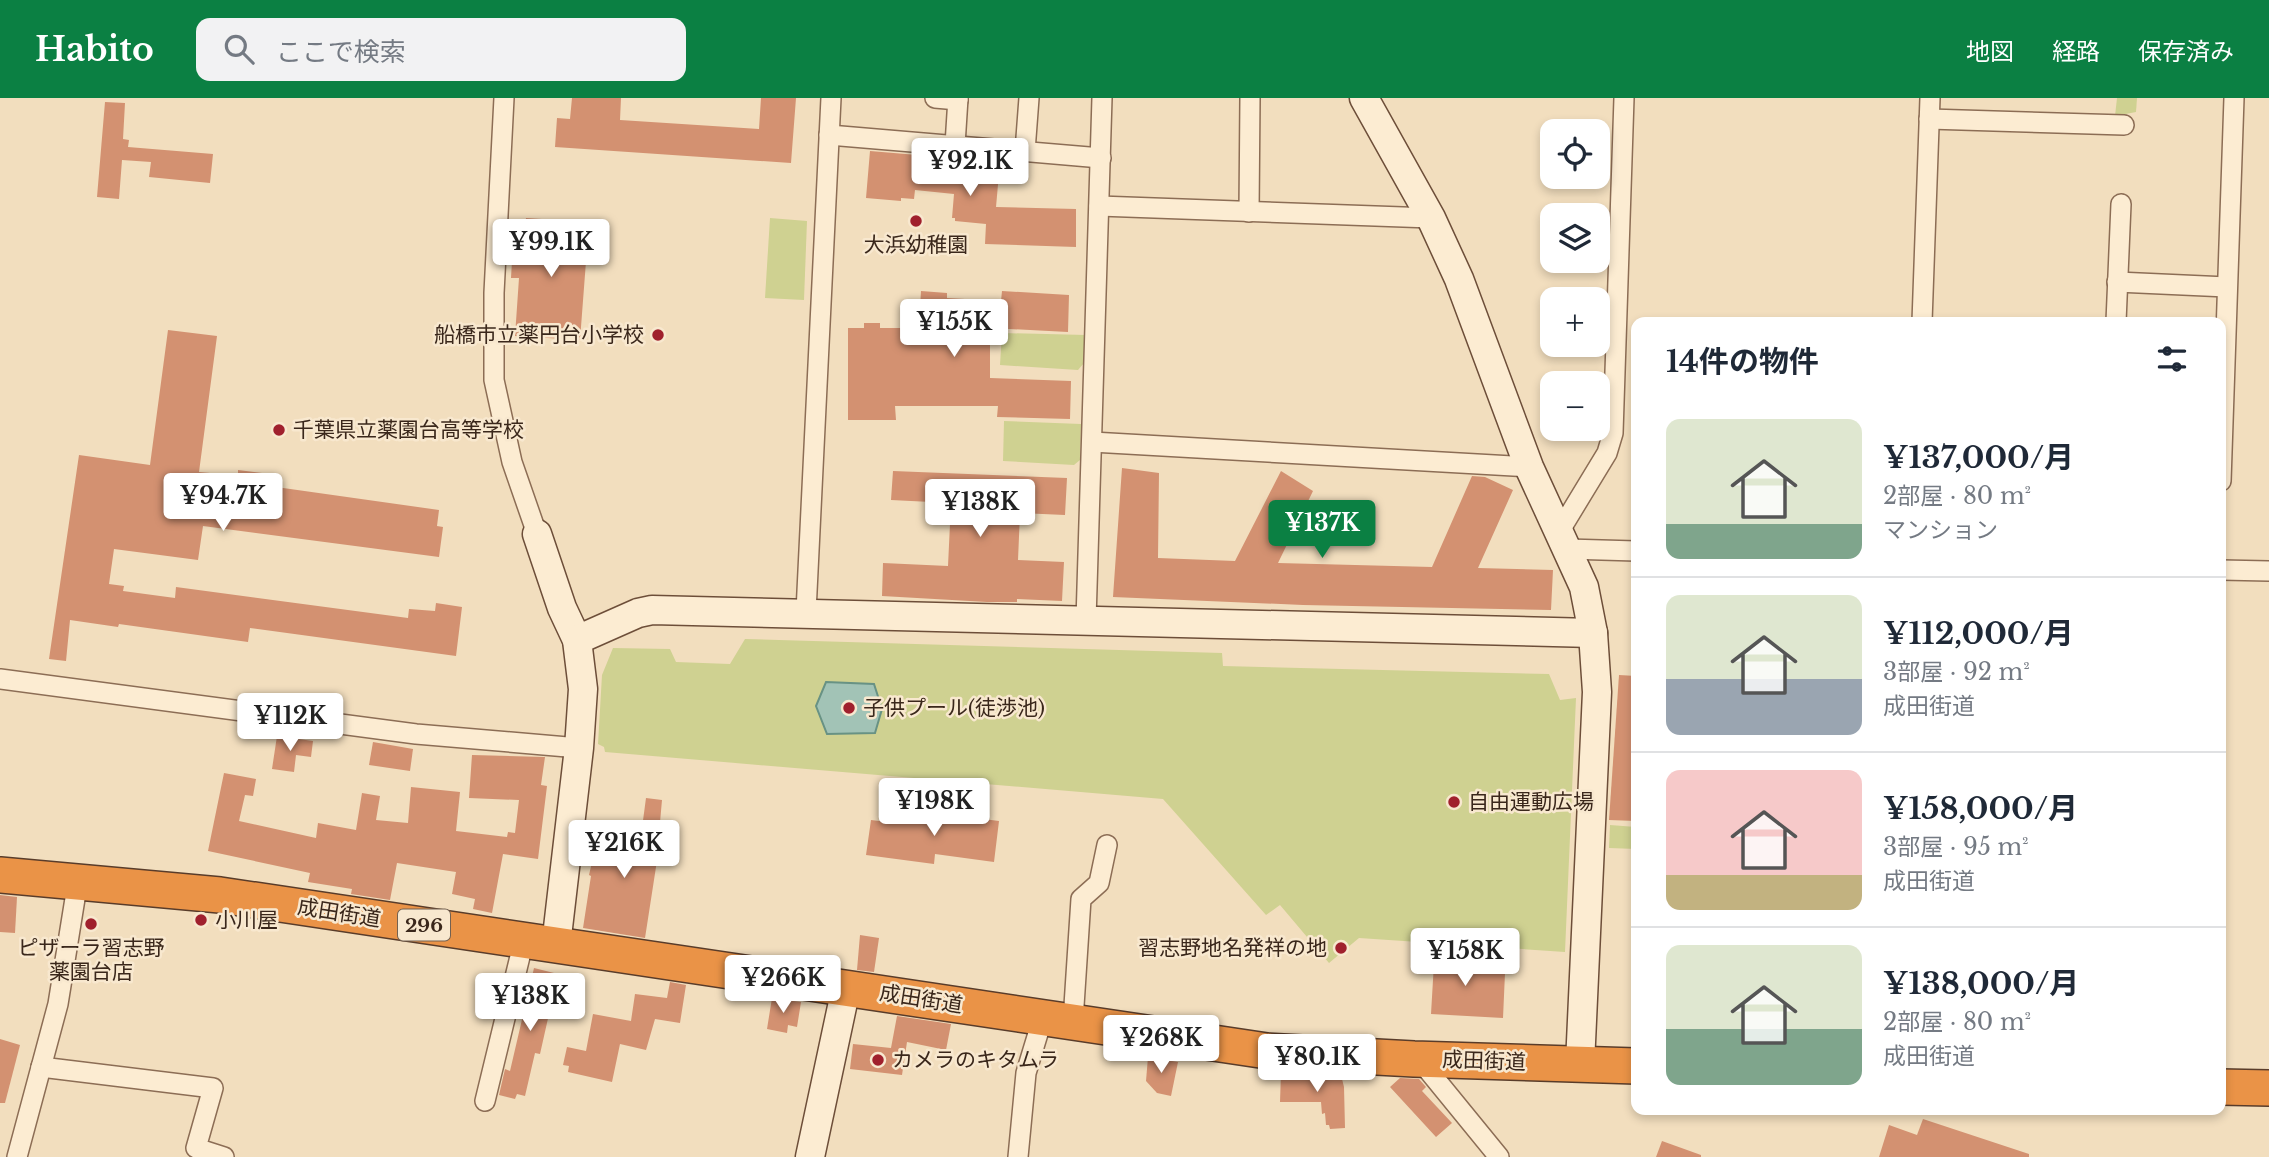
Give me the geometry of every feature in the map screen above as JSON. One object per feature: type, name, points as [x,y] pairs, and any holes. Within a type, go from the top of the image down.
[{"type":"highway","name":"成田街道","points":[[0,875],[220,895],[1279,1052],[1631,1066]]},
{"type":"highway","points":[[2226,1087],[2269,1088]]},
{"type":"street","points":[[485,1101],[540,943],[579,748],[583,689],[577,640],[562,608],[512,462],[494,380],[494,293],[504,98]]},
{"type":"street","points":[[806,612],[831,98]]},
{"type":"street","points":[[935,98],[958,99],[954,145]]},
{"type":"street","points":[[1025,151],[1029,98]]},
{"type":"street","points":[[1086,620],[1102,98]]},
{"type":"street","points":[[1249,212],[1250,98]]},
{"type":"street","points":[[1364,98],[1432,218],[1459,279],[1529,467],[1584,587],[1593,633],[1597,692],[1580,1064]]},
{"type":"street","points":[[1563,540],[1607,453],[1612,432],[1624,98]]},
{"type":"street","points":[[1922,317],[1930,98]]},
{"type":"street","points":[[2226,319],[2234,98]]},
{"type":"street","points":[[1929,119],[2124,125]]},
{"type":"street","points":[[829,135],[1101,158]]},
{"type":"street","points":[[2116,317],[2120,204]]},
{"type":"street","points":[[1099,206],[1432,218]]},
{"type":"street","points":[[2117,282],[2227,287]]},
{"type":"street","points":[[1092,442],[1529,467]]},
{"type":"street","points":[[1563,540],[1631,550]]},
{"type":"street","points":[[2226,570],[2269,571]]},
{"type":"street","points":[[577,640],[638,613],[652,610],[1593,633]]},
{"type":"street","points":[[0,679],[416,734],[579,748]]},
{"type":"street","points":[[1018,1157],[1026,1073],[1058,1019],[1081,899],[1100,883],[1107,845]]},
{"type":"street","points":[[17,1157],[58,1004],[78,880]]},
{"type":"street","points":[[810,1157],[846,988]]},
{"type":"street","points":[[1419,1059],[1499,1157]]},
{"type":"street","points":[[41,1066],[213,1088],[196,1147],[224,1157]]},
{"type":"green space","points":[[2117,98],[2137,98],[2136,112],[2115,116]]},
{"type":"green space","points":[[770,218],[807,221],[804,300],[765,298]]},
{"type":"green space","points":[[1002,333],[1086,335],[1084,363],[1078,370],[1000,365]]},
{"type":"green space","points":[[1004,421],[1081,424],[1080,460],[1074,465],[1003,461]]},
{"type":"green space","points":[[745,639],[1222,653],[1223,666],[1549,674],[1560,700],[1576,698],[1565,952],[1359,938],[1329,963],[1280,905],[1266,915],[1163,799],[605,752],[604,747],[598,744],[602,675],[613,648],[670,649],[676,662],[730,664]]},
{"type":"green space","points":[[1610,825],[1631,827],[1631,849],[1609,848]]},
{"type":"shaded area","name":"子供プール(徒渉池)","points":[[826,682],[874,684],[882,709],[875,733],[827,734],[816,706]]},
{"type":"building","points":[[572,98],[621,98],[620,120],[759,129],[761,98],[796,98],[791,163],[555,147],[557,118],[570,119]]},
{"type":"building","points":[[105,102],[125,103],[123,139],[129,140],[128,147],[213,154],[210,183],[149,177],[151,162],[122,160],[119,199],[97,197]]},
{"type":"building","points":[[870,151],[1000,162],[996,207],[1076,209],[1076,247],[985,244],[986,224],[955,221],[955,218],[952,218],[954,194],[915,190],[914,199],[901,198],[901,201],[866,198]]},
{"type":"building","points":[[526,218],[589,222],[580,340],[515,336],[519,278],[511,278],[513,244],[522,245]]},
{"type":"building","points":[[921,291],[947,293],[947,298],[1001,301],[1002,291],[1069,295],[1068,332],[990,328],[990,378],[1071,381],[1070,419],[997,417],[998,406],[895,406],[896,420],[848,420],[848,328],[864,328],[864,323],[880,323],[880,328],[916,328],[916,324],[919,324]]},
{"type":"building","points":[[168,330],[217,336],[199,472],[210,473],[209,480],[238,483],[238,470],[270,474],[269,486],[439,510],[437,526],[443,527],[439,557],[203,526],[198,560],[114,549],[109,584],[124,586],[123,591],[175,598],[176,587],[408,618],[409,609],[435,611],[436,603],[462,607],[456,656],[250,628],[248,642],[70,620],[66,661],[49,659],[79,455],[150,465]]},
{"type":"building","points":[[1122,468],[1159,473],[1158,558],[1235,561],[1281,471],[1313,491],[1278,563],[1432,567],[1472,476],[1485,477],[1513,490],[1478,568],[1553,570],[1551,610],[1303,605],[1113,597]]},
{"type":"building","points":[[893,471],[1067,478],[1065,515],[1020,513],[1018,560],[1064,562],[1062,601],[1017,599],[1017,602],[987,602],[882,596],[883,563],[948,566],[951,503],[891,500]]},
{"type":"building","points":[[1619,675],[1631,676],[1631,821],[1609,820]]},
{"type":"building","points":[[277,736],[313,741],[311,757],[296,755],[294,772],[272,769]]},
{"type":"building","points":[[373,742],[413,749],[410,771],[369,765]]},
{"type":"building","points":[[472,755],[545,757],[541,785],[547,786],[538,859],[503,854],[492,913],[473,909],[475,899],[452,894],[456,872],[397,863],[390,900],[351,894],[352,889],[308,882],[310,873],[208,851],[224,773],[256,779],[253,796],[245,795],[239,821],[316,838],[318,823],[356,830],[362,793],[380,796],[376,820],[408,823],[411,787],[460,792],[456,831],[507,837],[508,832],[515,833],[519,800],[469,798]]},
{"type":"building","points":[[646,798],[662,800],[656,867],[645,938],[583,928],[589,875],[601,824],[616,827],[610,852],[638,858]]},
{"type":"building","points":[[905,809],[999,821],[994,862],[935,854],[934,864],[866,855],[871,820],[903,824]]},
{"type":"building","points":[[0,895],[17,897],[15,933],[0,932]]},
{"type":"building","points":[[860,935],[879,938],[874,972],[857,970]]},
{"type":"building","points":[[1435,946],[1464,948],[1462,970],[1505,973],[1503,1018],[1431,1014]]},
{"type":"building","points":[[534,968],[558,974],[540,1054],[535,1053],[525,1096],[517,1094],[515,1099],[499,1095],[505,1069],[510,1071]]},
{"type":"building","points":[[670,982],[686,985],[680,1023],[655,1019],[646,1050],[620,1044],[612,1082],[568,1072],[569,1066],[563,1065],[567,1047],[586,1051],[593,1014],[631,1021],[635,994],[667,998]]},
{"type":"building","points":[[772,998],[801,1002],[797,1027],[788,1025],[787,1033],[767,1029]]},
{"type":"building","points":[[897,1016],[951,1024],[946,1050],[907,1042],[902,1075],[850,1069],[853,1044],[891,1048]]},
{"type":"building","points":[[0,1039],[20,1045],[5,1103],[0,1103]]},
{"type":"building","points":[[1148,1057],[1178,1062],[1171,1096],[1157,1093],[1146,1081]]},
{"type":"building","points":[[1281,1072],[1341,1075],[1345,1128],[1330,1129],[1329,1125],[1326,1125],[1321,1102],[1280,1102]]},
{"type":"building","points":[[1400,1078],[1419,1079],[1426,1087],[1422,1091],[1452,1123],[1436,1137],[1390,1087]]},
{"type":"building","points":[[1923,1119],[2029,1154],[2029,1157],[1879,1157],[1889,1125],[1917,1135]]},
{"type":"building","points":[[1662,1141],[1701,1155],[1701,1157],[1656,1157]]},
{"type":"place","name":"大浜幼稚園","points":[[916,221]]},
{"type":"place","name":"船橋市立薬円台小学校","points":[[658,335]]},
{"type":"place","name":"千葉県立薬園台高等学校","points":[[279,430]]},
{"type":"place","name":"子供プール(徒渉池)","points":[[849,708]]},
{"type":"place","name":"自由運動広場","points":[[1454,802]]},
{"type":"place","name":"小川屋","points":[[201,920]]},
{"type":"place","name":"ピザーラ習志野 薬園台店","points":[[91,924]]},
{"type":"place","name":"習志野地名発祥の地","points":[[1341,948]]},
{"type":"place","name":"カメラのキタムラ","points":[[878,1060]]}]
